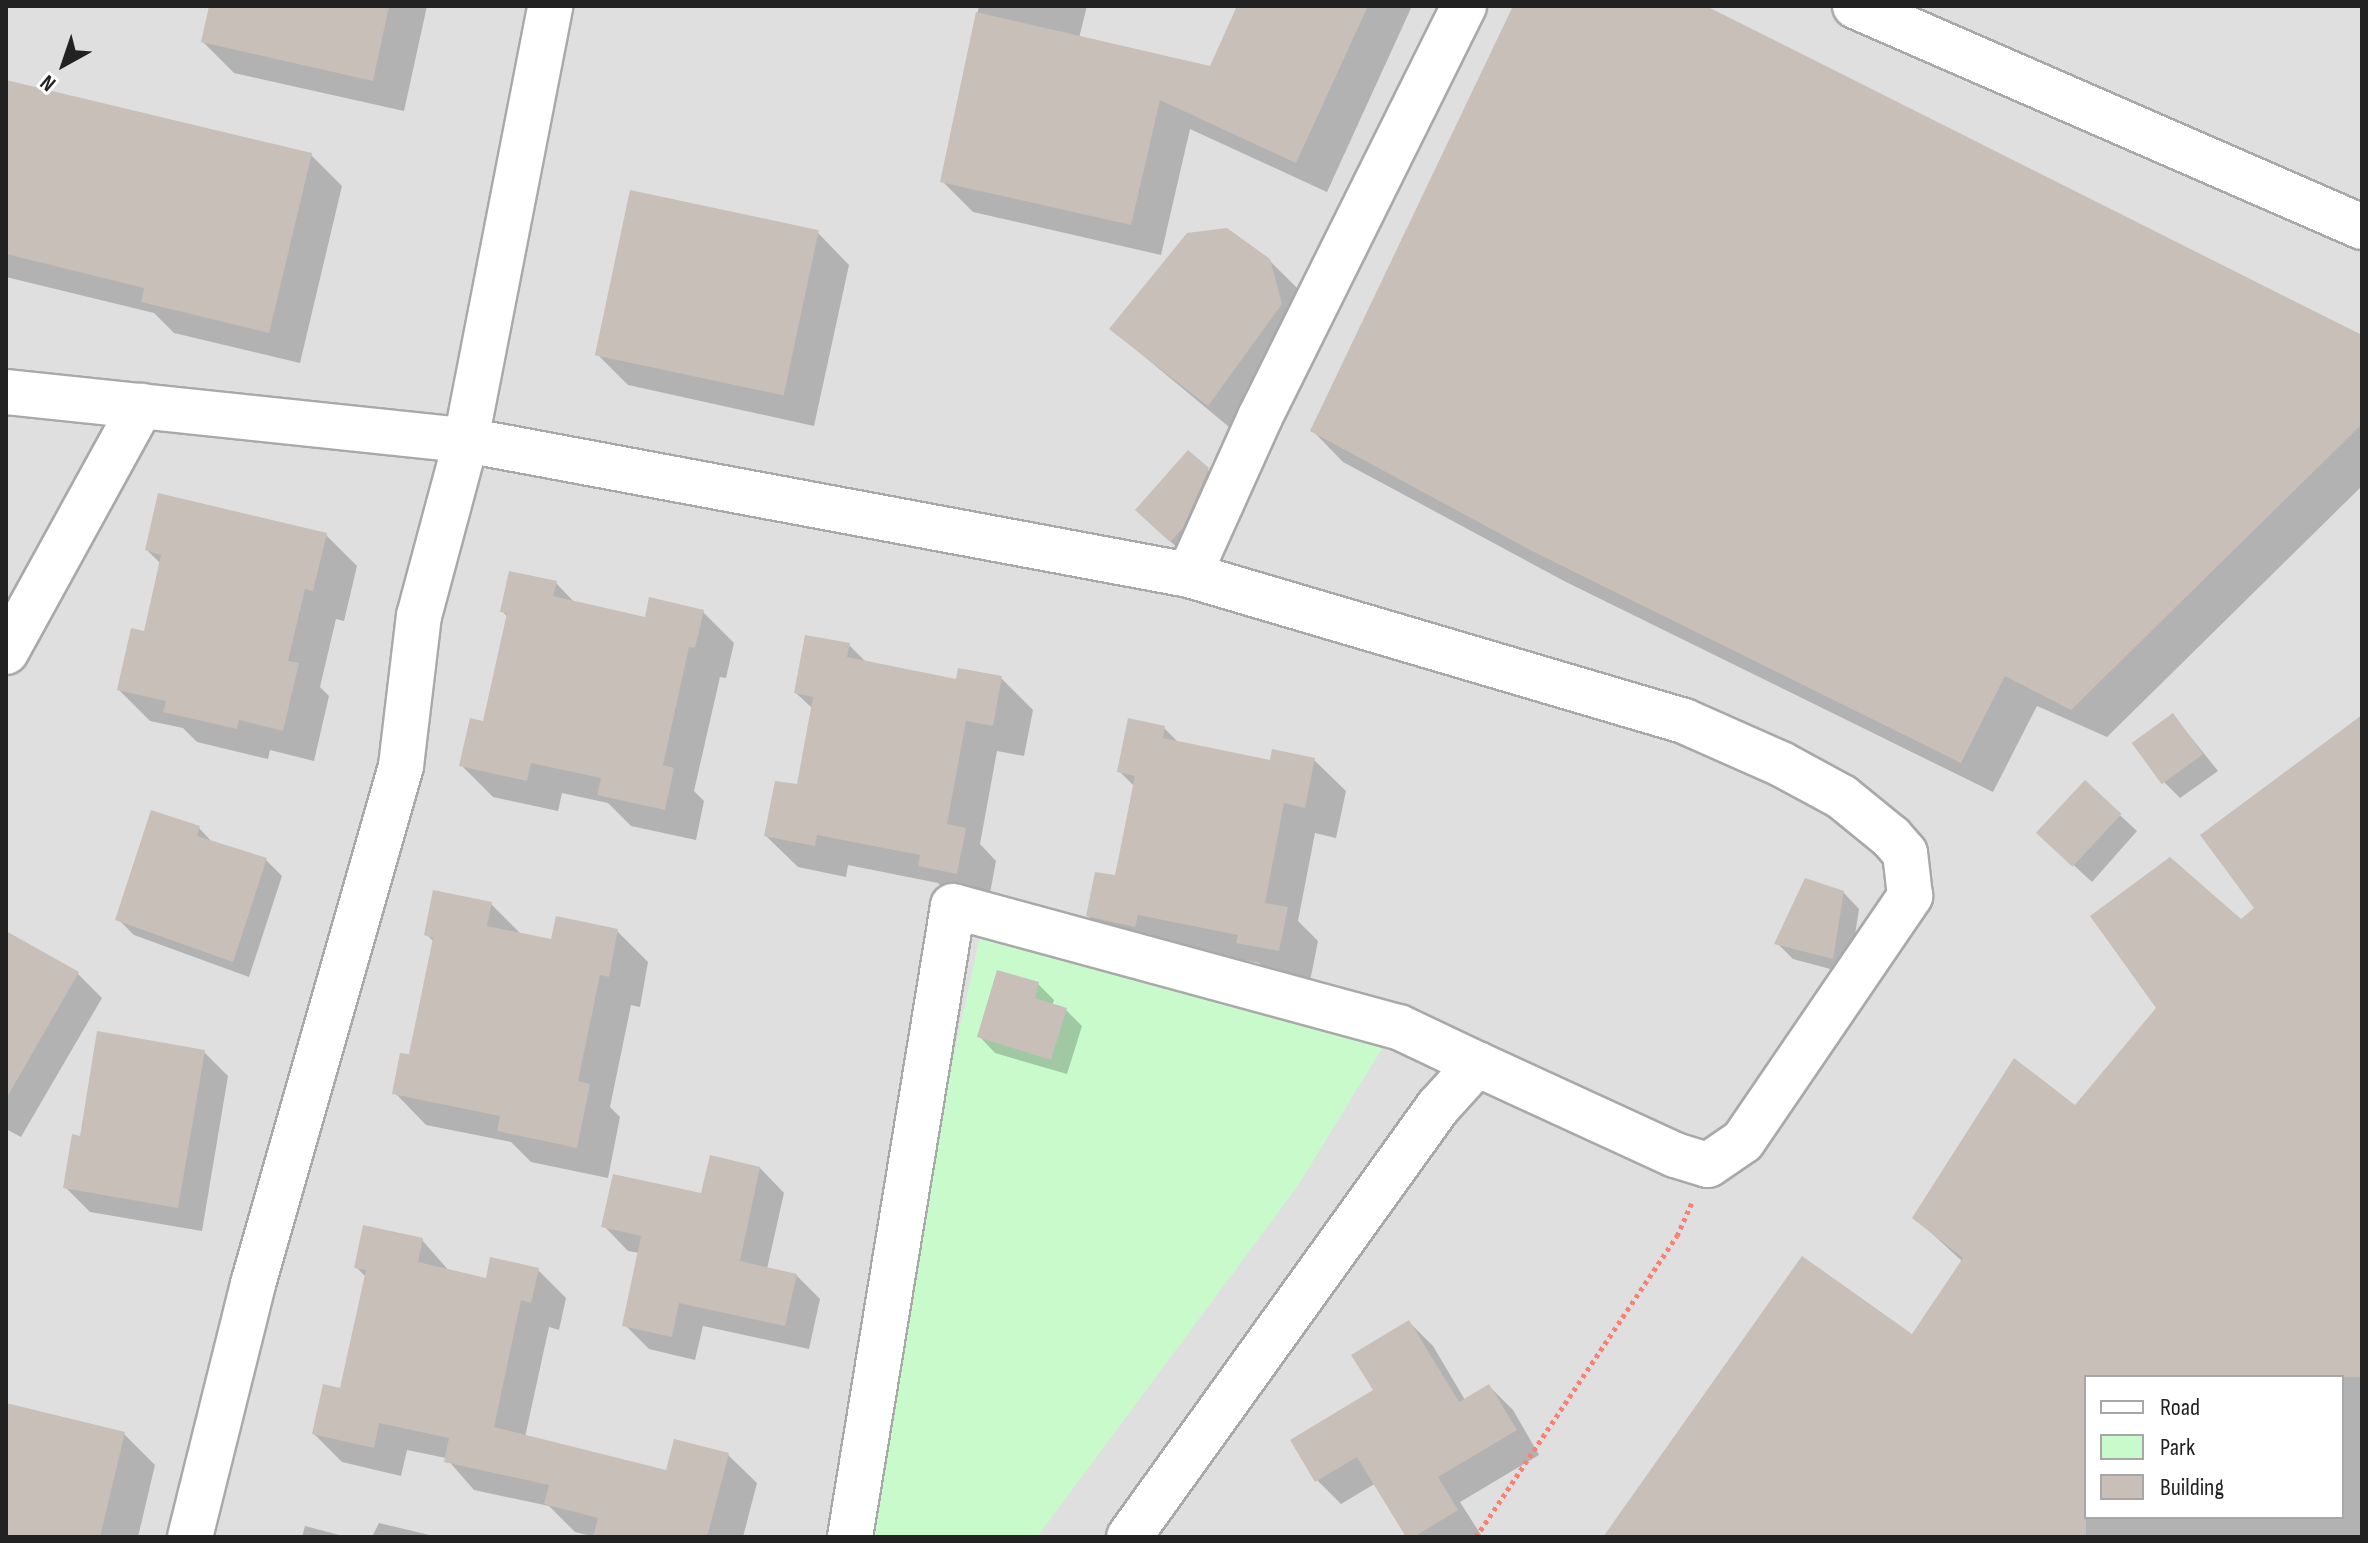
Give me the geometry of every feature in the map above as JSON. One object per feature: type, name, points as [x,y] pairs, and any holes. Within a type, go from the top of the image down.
[{"type":"street","points":[[190,1537],[253,1284],[401,766],[419,616],[466,440],[550,6]]},
{"type":"street","points":[[1189,575],[1260,417],[1464,6]]},
{"type":"street","points":[[1855,6],[2362,227]]},
{"type":"street","points":[[6,392],[466,440],[1189,575],[1684,721],[1842,797],[1905,853],[1910,896],[1866,966],[1743,1141],[1708,1165],[1675,1155],[1399,1027],[953,906],[850,1537]]},
{"type":"street","points":[[6,652],[141,406]]},
{"type":"street","points":[[1129,1537],[1438,1107],[1477,1064]]},
{"type":"path","points":[[1476,1537],[1677,1236],[1708,1165]]},
{"type":"shaded area","points":[[6,6],[2362,6],[2362,1537],[6,1537]]},
{"type":"green space","points":[[981,932],[1386,1042],[1297,1187],[1037,1537],[847,1537]]},
{"type":"building","points":[[209,6],[389,6],[373,81],[201,42]]},
{"type":"building","points":[[1237,6],[1368,6],[1296,163],[1160,100],[1131,225],[940,182],[976,12],[1210,66]]},
{"type":"building","points":[[1513,6],[1706,6],[2362,335],[2362,424],[2071,710],[2005,676],[1961,763],[1532,551],[1310,431]]},
{"type":"building","points":[[6,80],[312,153],[269,333],[141,302],[144,288],[6,254]]},
{"type":"building","points":[[630,190],[819,230],[784,395],[595,355]]},
{"type":"building","points":[[1227,228],[1270,259],[1282,304],[1208,406],[1109,329],[1187,233]]},
{"type":"building","points":[[1188,450],[1209,468],[1183,528],[1170,542],[1135,510]]},
{"type":"building","points":[[158,493],[327,533],[313,591],[305,589],[288,661],[299,663],[283,731],[239,720],[237,729],[163,712],[166,701],[117,690],[131,628],[144,631],[161,555],[145,550]]},
{"type":"building","points":[[509,571],[557,581],[553,596],[645,617],[649,597],[704,610],[695,648],[689,647],[663,765],[674,768],[665,810],[597,795],[601,778],[531,763],[527,781],[459,766],[470,718],[483,721],[507,613],[500,612]]},
{"type":"building","points":[[805,635],[850,643],[847,657],[956,679],[958,668],[1002,676],[993,726],[966,721],[947,824],[966,828],[957,874],[918,866],[920,855],[817,835],[815,846],[764,836],[775,781],[797,784],[813,697],[794,693]]},
{"type":"building","points":[[2173,713],[2203,754],[2162,784],[2132,743]]},
{"type":"building","points":[[2362,715],[2362,1377],[2084,1375],[2086,1537],[1603,1537],[1802,1256],[1912,1334],[1963,1258],[1912,1218],[2014,1058],[2075,1105],[2156,1008],[2090,916],[2170,857],[2241,919],[2254,908],[2200,835]]},
{"type":"building","points":[[1128,718],[1165,726],[1163,738],[1270,760],[1272,749],[1315,758],[1305,808],[1284,803],[1265,903],[1288,907],[1279,951],[1236,943],[1238,935],[1138,915],[1135,927],[1086,916],[1095,872],[1115,875],[1135,776],[1117,772]]},
{"type":"building","points":[[2085,780],[2122,814],[2072,867],[2036,833]]},
{"type":"building","points":[[151,810],[200,826],[197,836],[267,858],[233,962],[115,920]]},
{"type":"building","points":[[1805,878],[1844,891],[1833,959],[1774,944]]},
{"type":"building","points":[[433,890],[492,902],[487,926],[551,939],[556,916],[618,929],[609,977],[600,975],[578,1081],[590,1084],[577,1148],[497,1131],[500,1116],[392,1094],[400,1053],[409,1054],[433,938],[424,935]]},
{"type":"building","points":[[6,931],[79,972],[6,1099]]},
{"type":"building","points":[[997,970],[1039,982],[1035,998],[1067,1008],[1051,1060],[977,1037]]},
{"type":"building","points":[[97,1031],[205,1050],[178,1208],[63,1188],[72,1134],[80,1136]]},
{"type":"building","points":[[710,1155],[760,1167],[740,1261],[797,1274],[785,1326],[679,1303],[672,1337],[622,1326],[641,1236],[601,1227],[613,1174],[701,1193]]},
{"type":"building","points":[[363,1225],[423,1238],[418,1262],[486,1278],[490,1257],[539,1268],[531,1303],[521,1300],[494,1427],[666,1470],[674,1439],[729,1453],[707,1537],[593,1537],[598,1518],[544,1504],[549,1485],[444,1462],[449,1438],[379,1423],[374,1448],[312,1434],[323,1384],[340,1388],[366,1270],[354,1268]]},
{"type":"building","points":[[1409,1320],[1459,1402],[1489,1384],[1517,1430],[1438,1477],[1458,1510],[1414,1537],[1406,1537],[1357,1457],[1315,1482],[1290,1440],[1373,1390],[1351,1355]]},
{"type":"building","points":[[6,1403],[125,1432],[100,1537],[6,1537]]}]
